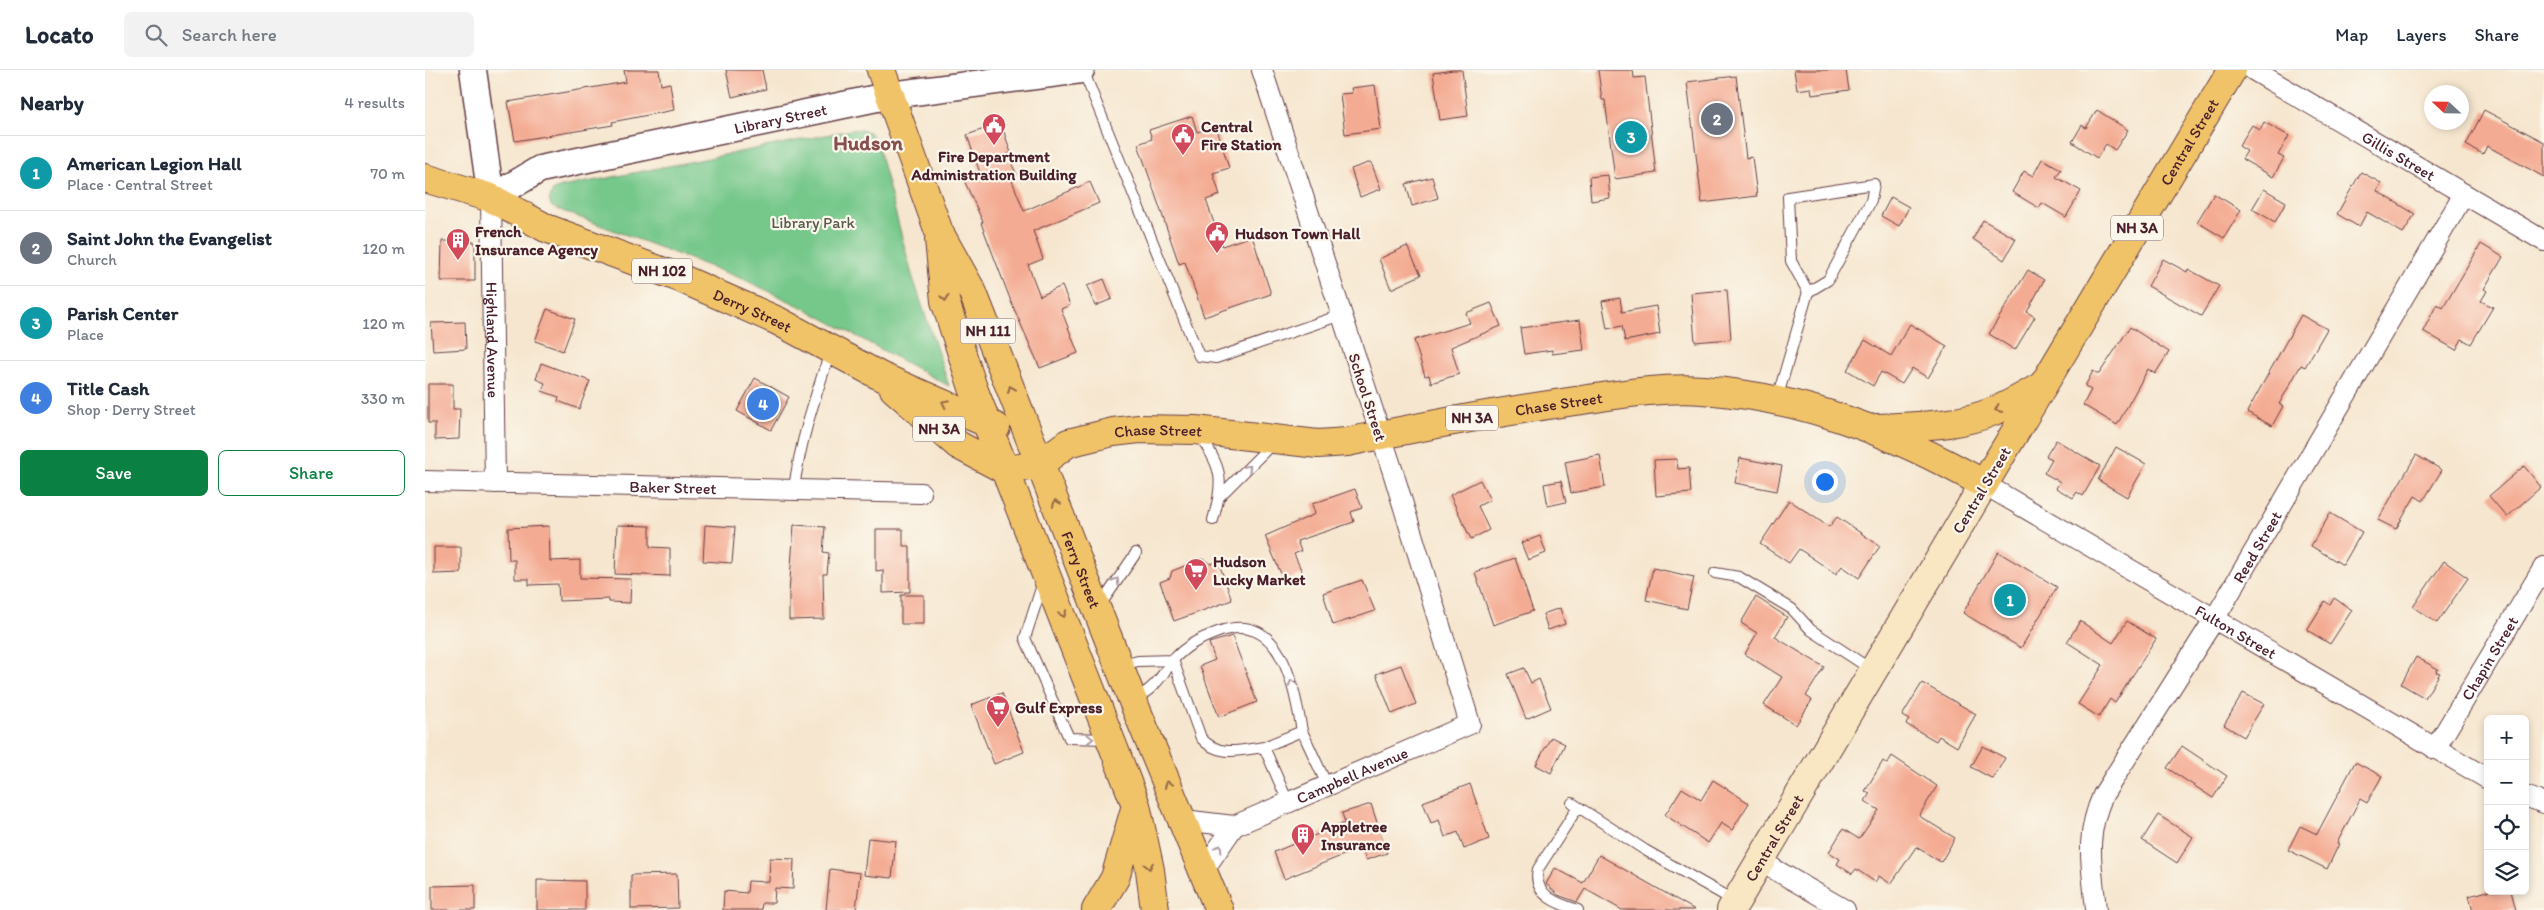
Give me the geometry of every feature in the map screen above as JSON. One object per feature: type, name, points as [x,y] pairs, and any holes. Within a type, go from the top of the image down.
[{"type":"main road","name":"Central Street","points":[[1733,906],[2232,70]]},
{"type":"main road","name":"Ferry Street","points":[[886,82],[939,232],[973,293],[1030,434],[1132,699],[1219,910]]},
{"type":"main road","name":"Derry Street","points":[[425,178],[491,198],[546,228],[681,278],[832,349],[880,376],[916,390],[988,425],[1030,434]]},
{"type":"main road","name":"Ferry Street","points":[[939,232],[945,301],[973,388],[1007,471],[1136,806],[1150,870],[1155,910]]},
{"type":"main road","name":"Derry Street","points":[[880,376],[958,445],[1007,471]]},
{"type":"main road","name":"NH 3A","points":[[1873,428],[1934,426],[1964,421],[1994,411],[2042,386]]},
{"type":"main road","name":"Chase Street","points":[[1007,471],[1041,463],[1068,443],[1113,432],[1139,429],[1195,430],[1318,444],[1347,442],[1537,406],[1662,390],[1701,390],[1777,400],[1824,411],[1873,428],[1984,484]]},
{"type":"main road","name":"NH 3A","points":[[1030,434],[1068,443]]},
{"type":"main road","points":[[1096,910],[1115,878],[1136,806]]},
{"type":"street","points":[[473,70],[491,198]]},
{"type":"street","name":"Library Street","points":[[491,198],[540,169],[886,82],[1076,70]]},
{"type":"street","name":"School Street","points":[[1262,70],[1381,435],[1470,724]]},
{"type":"street","name":"Gillis Street","points":[[2253,70],[2544,241]]},
{"type":"street","name":"Reed Street","points":[[2096,910],[2090,845],[2093,818],[2103,795],[2215,618],[2464,194]]},
{"type":"street","name":"Highland Avenue","points":[[491,198],[495,482]]},
{"type":"street","name":"Baker Street","points":[[425,481],[921,493]]},
{"type":"street","name":"Fulton Street","points":[[1984,484],[2484,777]]},
{"type":"street","name":"Chapin Street","points":[[2435,748],[2544,567]]},
{"type":"street","name":"Campbell Avenue","points":[[1234,826],[1470,724]]},
{"type":"street","points":[[2529,797],[2544,803]]},
{"type":"street","points":[[1183,820],[1234,826],[1203,871]]},
{"type":"street","points":[[1760,861],[1845,910]]},
{"type":"lane","points":[[1076,70],[1199,356],[1216,358],[1341,315]]},
{"type":"lane","points":[[1777,400],[1808,292],[1828,280],[1871,201],[1874,184],[1788,197],[1791,261],[1808,292]]},
{"type":"lane","points":[[794,489],[799,451],[806,424],[832,349]]},
{"type":"lane","points":[[1195,430],[1215,456],[1219,468],[1219,497],[1213,520]]},
{"type":"lane","points":[[1219,497],[1277,440]]},
{"type":"lane","points":[[1097,610],[1137,553]]},
{"type":"lane","points":[[1046,572],[1025,638],[1069,738],[1111,739]]},
{"type":"lane","points":[[1715,573],[1739,577],[1792,609],[1811,630],[1873,670]]},
{"type":"lane","points":[[1132,699],[1143,695],[1159,681],[1173,660],[1193,641],[1223,630],[1246,630],[1262,636],[1272,643],[1287,666],[1302,731],[1327,785]]},
{"type":"lane","points":[[1119,666],[1138,660],[1173,660]]},
{"type":"lane","points":[[1173,660],[1201,738],[1209,747],[1219,751],[1265,747],[1302,731]]},
{"type":"lane","points":[[1265,747],[1288,802]]},
{"type":"lane","points":[[1579,910],[1543,893],[1538,887],[1536,878],[1538,869],[1575,805],[1733,906]]},
{"type":"green space","name":"Library Park","points":[[856,129],[869,132],[877,143],[912,275],[949,386],[806,309],[743,279],[552,207],[549,201],[553,190],[562,187]]},
{"type":"building","points":[[624,70],[659,70],[661,85],[670,83],[674,110],[612,122],[613,125],[515,141],[508,102],[626,82]]},
{"type":"building","points":[[726,70],[762,70],[766,89],[732,97]]},
{"type":"building","points":[[1462,70],[1468,116],[1440,120],[1433,73]]},
{"type":"building","points":[[1598,70],[1633,70],[1634,78],[1645,77],[1656,173],[1615,179],[1605,100],[1602,100]]},
{"type":"building","points":[[1794,70],[1846,70],[1849,90],[1812,95],[1811,88],[1797,90]]},
{"type":"building","points":[[1736,76],[1746,158],[1752,157],[1757,196],[1702,203],[1687,82]]},
{"type":"building","points":[[1375,85],[1381,129],[1345,134],[1340,94],[1352,93],[1351,88]]},
{"type":"building","points":[[2097,110],[2128,130],[2115,150],[2106,144],[2097,158],[2072,142],[2082,125],[2086,128]]},
{"type":"building","points":[[2484,110],[2544,142],[2544,177],[2487,146],[2483,154],[2466,145]]},
{"type":"building","points":[[1192,116],[1197,132],[1216,126],[1229,168],[1213,173],[1220,195],[1206,200],[1222,246],[1252,236],[1271,294],[1204,317],[1185,262],[1179,264],[1138,144],[1152,139],[1149,130]]},
{"type":"building","points":[[2264,122],[2289,136],[2278,155],[2284,158],[2273,177],[2242,159],[2247,151],[2239,146],[2252,125],[2260,130]]},
{"type":"building","points":[[1001,123],[1011,153],[1007,154],[1017,175],[1011,178],[1024,211],[1090,182],[1099,203],[1033,231],[1043,259],[1028,265],[1040,296],[1062,286],[1070,305],[1061,309],[1078,353],[1040,368],[1012,304],[981,223],[983,222],[964,180],[980,173],[967,135]]},
{"type":"building","points":[[2042,159],[2061,169],[2056,177],[2081,191],[2066,217],[2042,203],[2039,208],[2012,192],[2024,171],[2033,176]]},
{"type":"building","points":[[1371,162],[1381,189],[1360,197],[1351,169]]},
{"type":"building","points":[[2361,172],[2381,183],[2377,191],[2415,214],[2403,233],[2367,212],[2359,227],[2337,214]]},
{"type":"building","points":[[1608,175],[1610,198],[1591,201],[1589,177]]},
{"type":"building","points":[[1432,177],[1438,198],[1412,206],[1406,184]]},
{"type":"building","points":[[2264,189],[2286,202],[2275,222],[2252,209]]},
{"type":"building","points":[[2214,194],[2241,210],[2224,238],[2197,222]]},
{"type":"building","points":[[1891,197],[1909,207],[1899,226],[1881,216]]},
{"type":"building","points":[[1983,220],[2016,239],[2004,260],[1973,239]]},
{"type":"building","name":"French Insurance Agency","points":[[442,241],[475,242],[475,281],[441,281]]},
{"type":"building","points":[[2481,244],[2503,257],[2484,289],[2487,291],[2481,301],[2493,307],[2471,344],[2462,339],[2456,350],[2423,331],[2437,304],[2443,308]]},
{"type":"building","points":[[1407,246],[1421,275],[1391,289],[1379,259]]},
{"type":"building","points":[[2163,259],[2187,272],[2188,269],[2219,286],[2201,316],[2148,286]]},
{"type":"building","points":[[2028,270],[2044,280],[2027,312],[2035,317],[2015,350],[1989,334]]},
{"type":"building","points":[[1104,279],[1112,299],[1095,306],[1087,286]]},
{"type":"building","points":[[1727,290],[1731,339],[1695,342],[1691,293]]},
{"type":"building","points":[[1620,298],[1622,312],[1656,306],[1660,334],[1625,341],[1622,326],[1607,329],[1602,301]]},
{"type":"building","points":[[1491,303],[1501,326],[1451,347],[1459,374],[1431,383],[1429,375],[1425,376],[1414,340],[1470,323],[1466,313]]},
{"type":"building","points":[[547,309],[575,319],[563,351],[535,341]]},
{"type":"building","points":[[2301,315],[2327,329],[2305,367],[2301,365],[2279,404],[2283,406],[2272,426],[2247,412]]},
{"type":"building","points":[[1580,320],[1584,350],[1552,354],[1552,350],[1524,354],[1520,328]]},
{"type":"building","points":[[465,322],[466,349],[433,351],[431,323]]},
{"type":"building","points":[[1910,324],[1947,346],[1928,378],[1912,368],[1902,384],[1881,372],[1873,386],[1847,370],[1865,340],[1891,356]]},
{"type":"building","points":[[2130,327],[2169,352],[2155,374],[2148,369],[2117,425],[2083,405],[2091,390],[2085,386],[2093,371],[2099,374]]},
{"type":"building","points":[[541,363],[590,381],[579,409],[558,401],[559,397],[542,391],[545,383],[536,379]]},
{"type":"building","points":[[755,378],[789,397],[771,430],[737,411]]},
{"type":"building","points":[[428,384],[453,384],[453,409],[460,409],[459,439],[435,440],[435,423],[428,423]]},
{"type":"building","points":[[2056,440],[2100,466],[2083,496],[2077,492],[2073,498],[2056,488],[2060,482],[2044,473],[2052,459],[2046,456]]},
{"type":"building","points":[[2116,447],[2146,464],[2127,497],[2098,480]]},
{"type":"building","points":[[1600,455],[1605,487],[1571,493],[1565,462]]},
{"type":"building","points":[[2416,455],[2442,470],[2423,501],[2415,496],[2396,529],[2378,520]]},
{"type":"building","points":[[1740,458],[1782,466],[1777,491],[1735,483]]},
{"type":"building","points":[[1677,459],[1678,469],[1689,468],[1691,493],[1656,496],[1654,460]]},
{"type":"building","points":[[2524,466],[2541,487],[2507,517],[2489,496]]},
{"type":"building","points":[[1480,480],[1490,500],[1478,506],[1489,530],[1471,539],[1450,495]]},
{"type":"building","points":[[1561,481],[1566,502],[1548,506],[1544,484]]},
{"type":"building","points":[[1355,489],[1362,508],[1351,512],[1354,522],[1297,541],[1301,551],[1294,554],[1303,574],[1284,581],[1265,536],[1315,514],[1312,504]]},
{"type":"building","points":[[1789,500],[1829,527],[1837,517],[1880,546],[1859,578],[1842,566],[1836,574],[1799,549],[1789,563],[1760,544]]},
{"type":"building","points":[[2330,513],[2362,532],[2343,565],[2311,546]]},
{"type":"building","points":[[617,525],[650,526],[650,547],[670,548],[670,576],[615,574]]},
{"type":"building","points":[[705,525],[735,527],[732,563],[703,561]]},
{"type":"building","points":[[794,525],[825,527],[823,552],[829,553],[827,574],[823,574],[824,619],[789,620]]},
{"type":"building","points":[[549,526],[550,561],[580,560],[580,578],[631,579],[630,603],[609,602],[609,599],[559,601],[558,584],[529,585],[529,579],[515,579],[515,560],[509,560],[508,528]]},
{"type":"building","points":[[876,529],[903,529],[903,546],[910,546],[910,592],[883,593],[883,570],[876,571]]},
{"type":"building","points":[[1540,536],[1546,553],[1528,560],[1521,543]]},
{"type":"building","points":[[434,547],[461,547],[461,573],[434,574]]},
{"type":"building","points":[[1998,552],[2057,587],[2021,648],[1963,613]]},
{"type":"building","points":[[1515,558],[1533,611],[1493,625],[1475,572]]},
{"type":"building","name":"Hudson Lucky Market","points":[[1202,559],[1211,564],[1218,561],[1232,600],[1174,621],[1160,582],[1170,578],[1172,571]]},
{"type":"building","points":[[2444,561],[2468,578],[2437,623],[2413,607]]},
{"type":"building","points":[[1653,568],[1694,577],[1687,609],[1646,600]]},
{"type":"building","points":[[1362,580],[1375,611],[1333,625],[1323,593]]},
{"type":"building","points":[[901,595],[924,595],[924,624],[901,624]]},
{"type":"building","points":[[1756,597],[1787,617],[1775,637],[1824,667],[1806,696],[1812,700],[1796,725],[1764,705],[1782,677],[1745,654],[1757,633],[1741,623]]},
{"type":"building","points":[[2334,598],[2352,610],[2330,644],[2307,630],[2325,601],[2330,605]]},
{"type":"building","points":[[1560,608],[1565,624],[1548,630],[1543,614]]},
{"type":"building","points":[[2080,621],[2113,643],[2127,621],[2156,639],[2115,703],[2110,699],[2099,717],[2078,704],[2103,665],[2067,642]]},
{"type":"building","points":[[1232,636],[1257,702],[1219,717],[1200,666],[1215,660],[1209,643]]},
{"type":"building","points":[[2416,657],[2438,669],[2436,672],[2440,673],[2425,698],[2401,684]]},
{"type":"building","points":[[1401,665],[1416,704],[1392,714],[1376,674]]},
{"type":"building","points":[[1524,668],[1531,683],[1539,679],[1551,708],[1526,719],[1508,674]]},
{"type":"building","points":[[1922,683],[1976,714],[1957,747],[1939,736],[1936,741],[1906,724],[1909,720],[1902,716]]},
{"type":"building","name":"Gulf Express","points":[[1002,693],[1024,752],[994,764],[971,705]]},
{"type":"building","points":[[2243,693],[2264,704],[2244,737],[2224,725]]},
{"type":"building","points":[[1551,737],[1565,744],[1551,773],[1536,765]]},
{"type":"building","points":[[1983,746],[2005,758],[1993,779],[1971,767]]},
{"type":"building","points":[[2182,746],[2227,776],[2213,798],[2167,768]]},
{"type":"building","points":[[1892,756],[1937,786],[1919,816],[1955,838],[1941,862],[1916,847],[1891,884],[1879,876],[1875,882],[1856,869],[1852,874],[1837,864],[1840,859],[1829,852],[1843,829],[1859,839],[1879,810],[1865,801],[1870,793],[1865,791],[1883,761],[1887,764]]},
{"type":"building","points":[[2355,762],[2382,776],[2367,803],[2360,799],[2337,843],[2339,844],[2327,869],[2288,850],[2300,826],[2317,834]]},
{"type":"building","points":[[1713,780],[1749,803],[1732,830],[1721,823],[1708,843],[1665,815],[1682,788],[1701,800]]},
{"type":"building","points":[[1470,784],[1489,839],[1464,849],[1458,832],[1445,837],[1439,820],[1431,823],[1423,802]]},
{"type":"building","points":[[1371,804],[1387,853],[1366,860],[1361,848],[1284,879],[1274,852],[1345,823],[1342,813]]},
{"type":"building","points":[[2158,815],[2193,837],[2177,863],[2142,840]]},
{"type":"building","points":[[868,838],[896,841],[892,878],[864,875]]},
{"type":"building","points":[[1599,855],[1695,910],[1622,910],[1585,889],[1577,902],[1558,895],[1546,884],[1555,868],[1583,883]]},
{"type":"building","points":[[770,858],[794,859],[793,889],[775,888],[774,903],[762,903],[761,910],[723,910],[724,891],[747,893],[748,881],[769,882]]},
{"type":"building","points":[[830,869],[860,873],[856,910],[826,910]]},
{"type":"building","points":[[677,874],[678,908],[631,909],[631,875]]},
{"type":"building","points":[[537,880],[585,881],[585,910],[537,910]]},
{"type":"building","points":[[475,885],[475,910],[432,910],[432,886]]},
{"type":"building","points":[[2484,892],[2484,895],[2512,895],[2516,910],[2473,910],[2469,896]]},
{"type":"place","name":"Saint John the Evangelist","points":[[1717,119]]},
{"type":"place","name":"Parish Center","points":[[1631,137]]},
{"type":"place","name":"Fire Department Administration Building","points":[[994,146]]},
{"type":"place","name":"Central Fire Station","points":[[1183,156]]},
{"type":"place","name":"Hudson Town Hall","points":[[1217,254]]},
{"type":"place","name":"French Insurance Agency","points":[[458,261]]},
{"type":"place","name":"Title Cash","points":[[763,404]]},
{"type":"place","name":"Hudson Lucky Market","points":[[1196,591]]},
{"type":"place","name":"American Legion Hall","points":[[2010,600]]},
{"type":"place","name":"Gulf Express","points":[[998,728]]},
{"type":"place","name":"Appletree Insurance","points":[[1303,856]]},
{"type":"district","name":"Hudson","points":[[868,143]]}]
